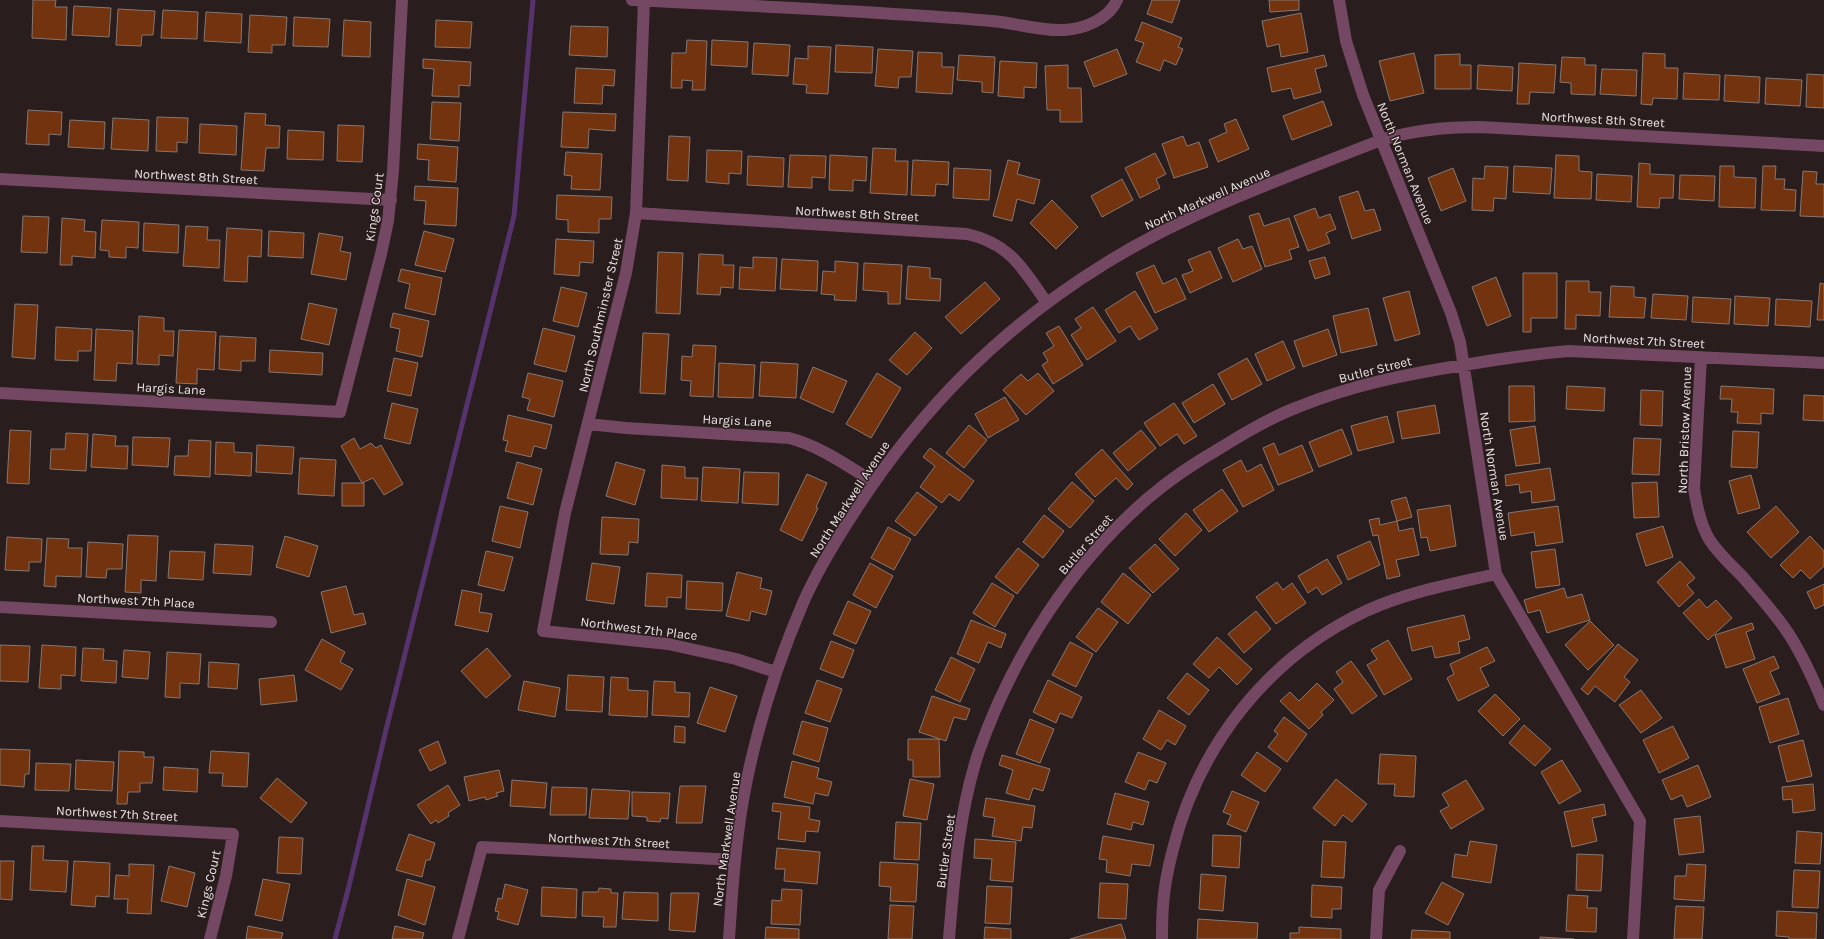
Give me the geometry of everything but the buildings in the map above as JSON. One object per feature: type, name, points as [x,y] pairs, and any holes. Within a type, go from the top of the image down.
[{"type":"street","name":"Kings Court","points":[[340,412],[381,254],[391,200],[402,0]]},
{"type":"street","points":[[632,0],[912,15],[1064,30],[1079,28],[1094,23],[1115,6],[1117,0]]},
{"type":"street","name":"North Southminster Street","points":[[543,631],[565,513],[605,350],[626,273],[636,213],[644,0]]},
{"type":"street","name":"North Norman Avenue","points":[[1339,0],[1346,42],[1363,95],[1451,313],[1460,342],[1496,574],[1640,821],[1633,939]]},
{"type":"street","name":"Northwest 8th Street","points":[[1381,140],[1403,133],[1446,128],[1480,127],[1824,146]]},
{"type":"street","name":"North Markwell Avenue","points":[[729,939],[735,860],[743,801],[752,760],[776,672],[803,603],[815,578],[840,533],[902,443],[944,393],[990,349],[1047,303],[1106,263],[1150,238],[1202,212],[1381,140]]},
{"type":"street","name":"Northwest 8th Street","points":[[0,179],[391,200]]},
{"type":"street","name":"Northwest 8th Street","points":[[636,213],[968,234],[984,238],[997,244],[1010,254],[1047,303]]},
{"type":"street","name":"Northwest 7th Street","points":[[1463,365],[1537,353],[1569,351],[1824,364]]},
{"type":"street","name":"North Bristow Avenue","points":[[1701,357],[1694,489],[1701,520],[1709,539],[1756,592],[1784,627],[1800,653],[1824,705]]},
{"type":"street","name":"Butler Street","points":[[949,939],[955,868],[961,827],[979,752],[1002,696],[1026,648],[1077,572],[1115,529],[1148,498],[1190,466],[1262,423],[1297,407],[1336,393],[1414,373],[1463,365]]},
{"type":"street","name":"Hargis Lane","points":[[0,393],[340,412]]},
{"type":"street","name":"Hargis Lane","points":[[588,424],[626,428],[789,438],[806,442],[828,453],[874,482]]},
{"type":"street","points":[[1162,939],[1163,905],[1168,868],[1178,831],[1193,788],[1208,758],[1230,722],[1264,683],[1330,630],[1366,611],[1402,596],[1496,574]]},
{"type":"street","name":"Northwest 7th Place","points":[[0,607],[271,622]]},
{"type":"street","name":"Northwest 7th Place","points":[[543,631],[668,644],[736,659],[776,672]]},
{"type":"street","name":"Northwest 7th Street","points":[[0,821],[233,834]]},
{"type":"street","name":"Kings Court","points":[[210,939],[226,876],[233,834]]},
{"type":"street","name":"Northwest 7th Street","points":[[458,939],[482,847],[735,860]]},
{"type":"street","points":[[1376,939],[1379,890],[1400,851]]},
{"type":"waterway","points":[[335,939],[514,216],[533,0]]}]
